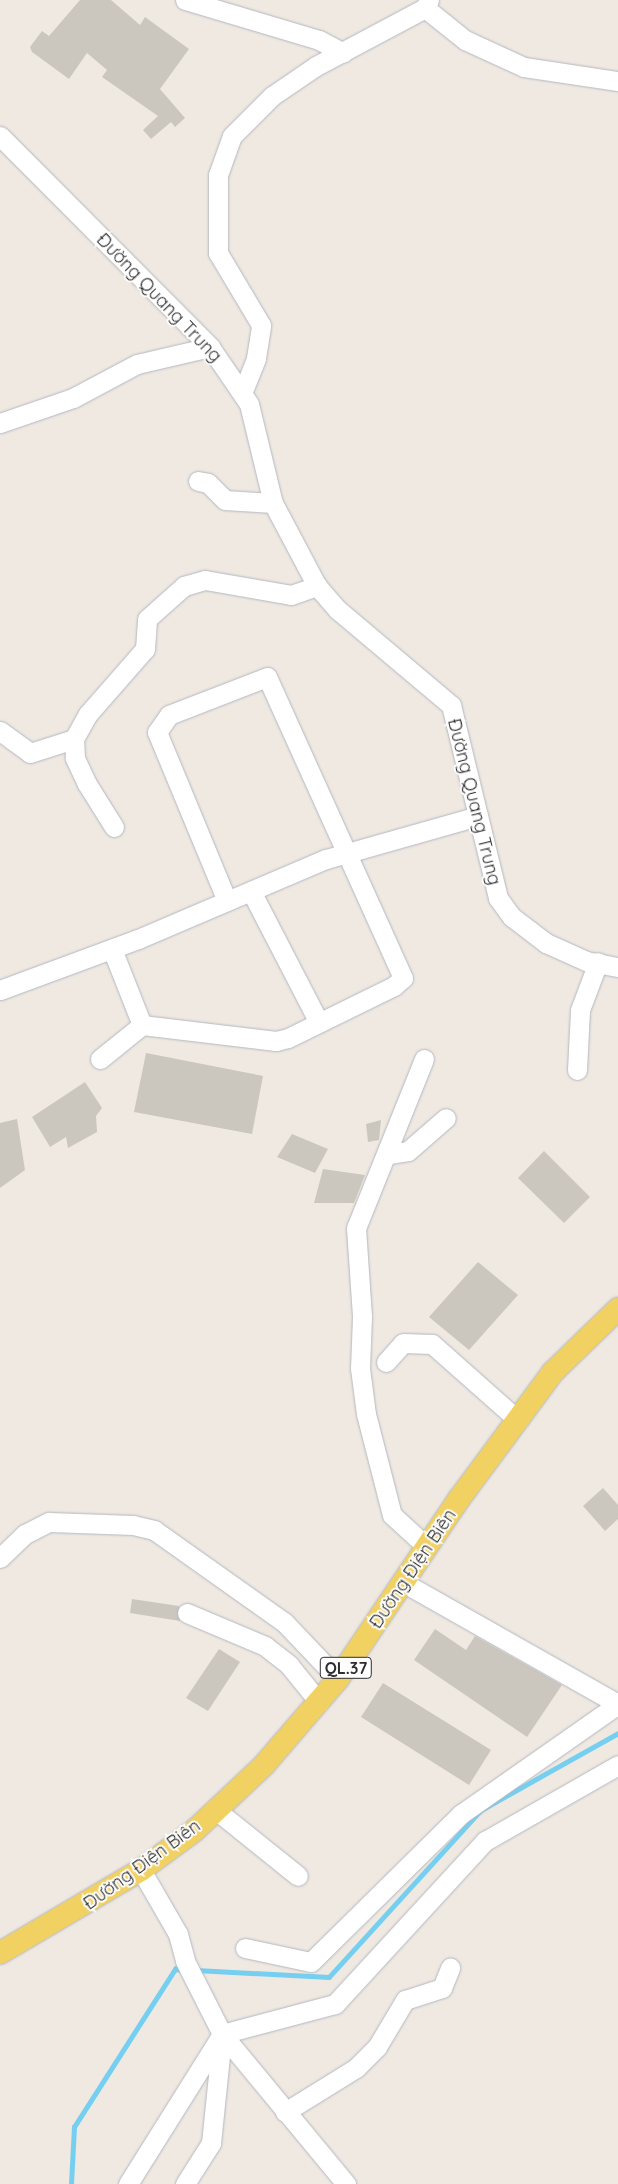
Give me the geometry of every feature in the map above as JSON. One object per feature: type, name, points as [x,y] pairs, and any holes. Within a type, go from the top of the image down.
[{"type":"main road","name":"Đường Điện Biên","points":[[0,1953],[142,1870],[216,1810],[264,1765],[338,1679],[427,1547],[553,1372],[618,1309]]},
{"type":"street","points":[[185,0],[319,40],[343,53]]},
{"type":"street","points":[[243,391],[256,358],[261,325],[218,253],[218,176],[232,136],[272,96],[427,4],[465,40],[524,66],[618,81]]},
{"type":"street","name":"Đường Quang Trung","points":[[0,136],[210,347],[243,391],[273,503],[318,586],[338,610],[451,705],[498,898],[512,917],[546,943],[598,962],[618,967]]},
{"type":"street","points":[[0,423],[73,398],[137,364],[210,347]]},
{"type":"street","points":[[198,481],[208,484],[224,500],[273,503]]},
{"type":"street","points":[[114,827],[87,784],[75,758],[74,739],[88,714],[145,649],[147,619],[184,586],[205,580],[291,595],[318,586]]},
{"type":"street","points":[[100,1059],[142,1025],[276,1041],[320,1023],[394,986],[403,978],[270,679],[263,677],[169,715],[157,732],[227,901]]},
{"type":"street","points":[[0,731],[30,753],[74,739]]},
{"type":"street","points":[[0,990],[112,949],[347,853],[478,816]]},
{"type":"street","points":[[251,891],[320,1023]]},
{"type":"street","points":[[112,949],[142,1025]]},
{"type":"street","points":[[576,1070],[580,1010],[598,962]]},
{"type":"street","points":[[424,1059],[389,1154],[369,1186],[356,1228],[362,1393],[392,1515],[427,1547]]},
{"type":"street","points":[[389,1154],[408,1151],[446,1118]]},
{"type":"street","points":[[386,1362],[402,1343],[432,1344],[518,1420]]},
{"type":"street","points":[[0,1558],[25,1534],[50,1522],[133,1524],[154,1530],[284,1622],[338,1679]]},
{"type":"street","points":[[244,1948],[311,1962],[461,1814],[618,1704],[404,1583]]},
{"type":"street","points":[[187,1613],[265,1646],[289,1665],[319,1702]]},
{"type":"street","points":[[128,2184],[222,2034],[335,2004],[485,1841],[618,1764]]},
{"type":"street","points":[[216,1810],[298,1876]]},
{"type":"street","points":[[142,1870],[178,1934],[185,1961],[222,2034],[346,2184]]},
{"type":"street","points":[[285,2112],[356,2068],[377,2047],[405,2000],[442,1988],[450,1968]]},
{"type":"street","points":[[185,2184],[211,2143],[222,2034]]},
{"type":"building","points":[[80,0],[111,0],[140,25],[145,17],[189,49],[160,89],[185,118],[175,127],[171,122],[151,139],[143,130],[158,116],[102,77],[107,70],[87,53],[69,79],[32,52],[30,47],[42,31],[49,36]]},
{"type":"building","points":[[146,1053],[263,1076],[252,1134],[134,1112]]},
{"type":"building","points":[[85,1082],[102,1108],[96,1116],[97,1132],[68,1148],[66,1137],[50,1147],[32,1117]]},
{"type":"building","points":[[17,1119],[25,1170],[0,1188],[0,1123]]},
{"type":"building","points":[[381,1120],[379,1140],[368,1142],[366,1124]]},
{"type":"building","points":[[292,1134],[328,1149],[315,1173],[277,1157]]},
{"type":"building","points":[[544,1151],[590,1197],[564,1223],[518,1178]]},
{"type":"building","points":[[323,1169],[365,1175],[354,1203],[314,1203]]},
{"type":"building","points":[[478,1262],[518,1295],[469,1350],[429,1317]]},
{"type":"building","points":[[603,1488],[618,1505],[618,1519],[605,1531],[583,1506]]},
{"type":"building","points":[[132,1599],[179,1606],[180,1621],[130,1613]]},
{"type":"building","points":[[435,1629],[466,1650],[475,1636],[562,1685],[527,1737],[414,1660]]},
{"type":"building","points":[[219,1649],[240,1662],[208,1711],[186,1698]]},
{"type":"building","points":[[383,1683],[491,1750],[469,1785],[361,1717]]},
{"type":"waterway","points":[[196,1970],[329,1977],[481,1810],[618,1733]]},
{"type":"waterway","points":[[71,2184],[74,2127],[175,1969],[183,1970]]}]
